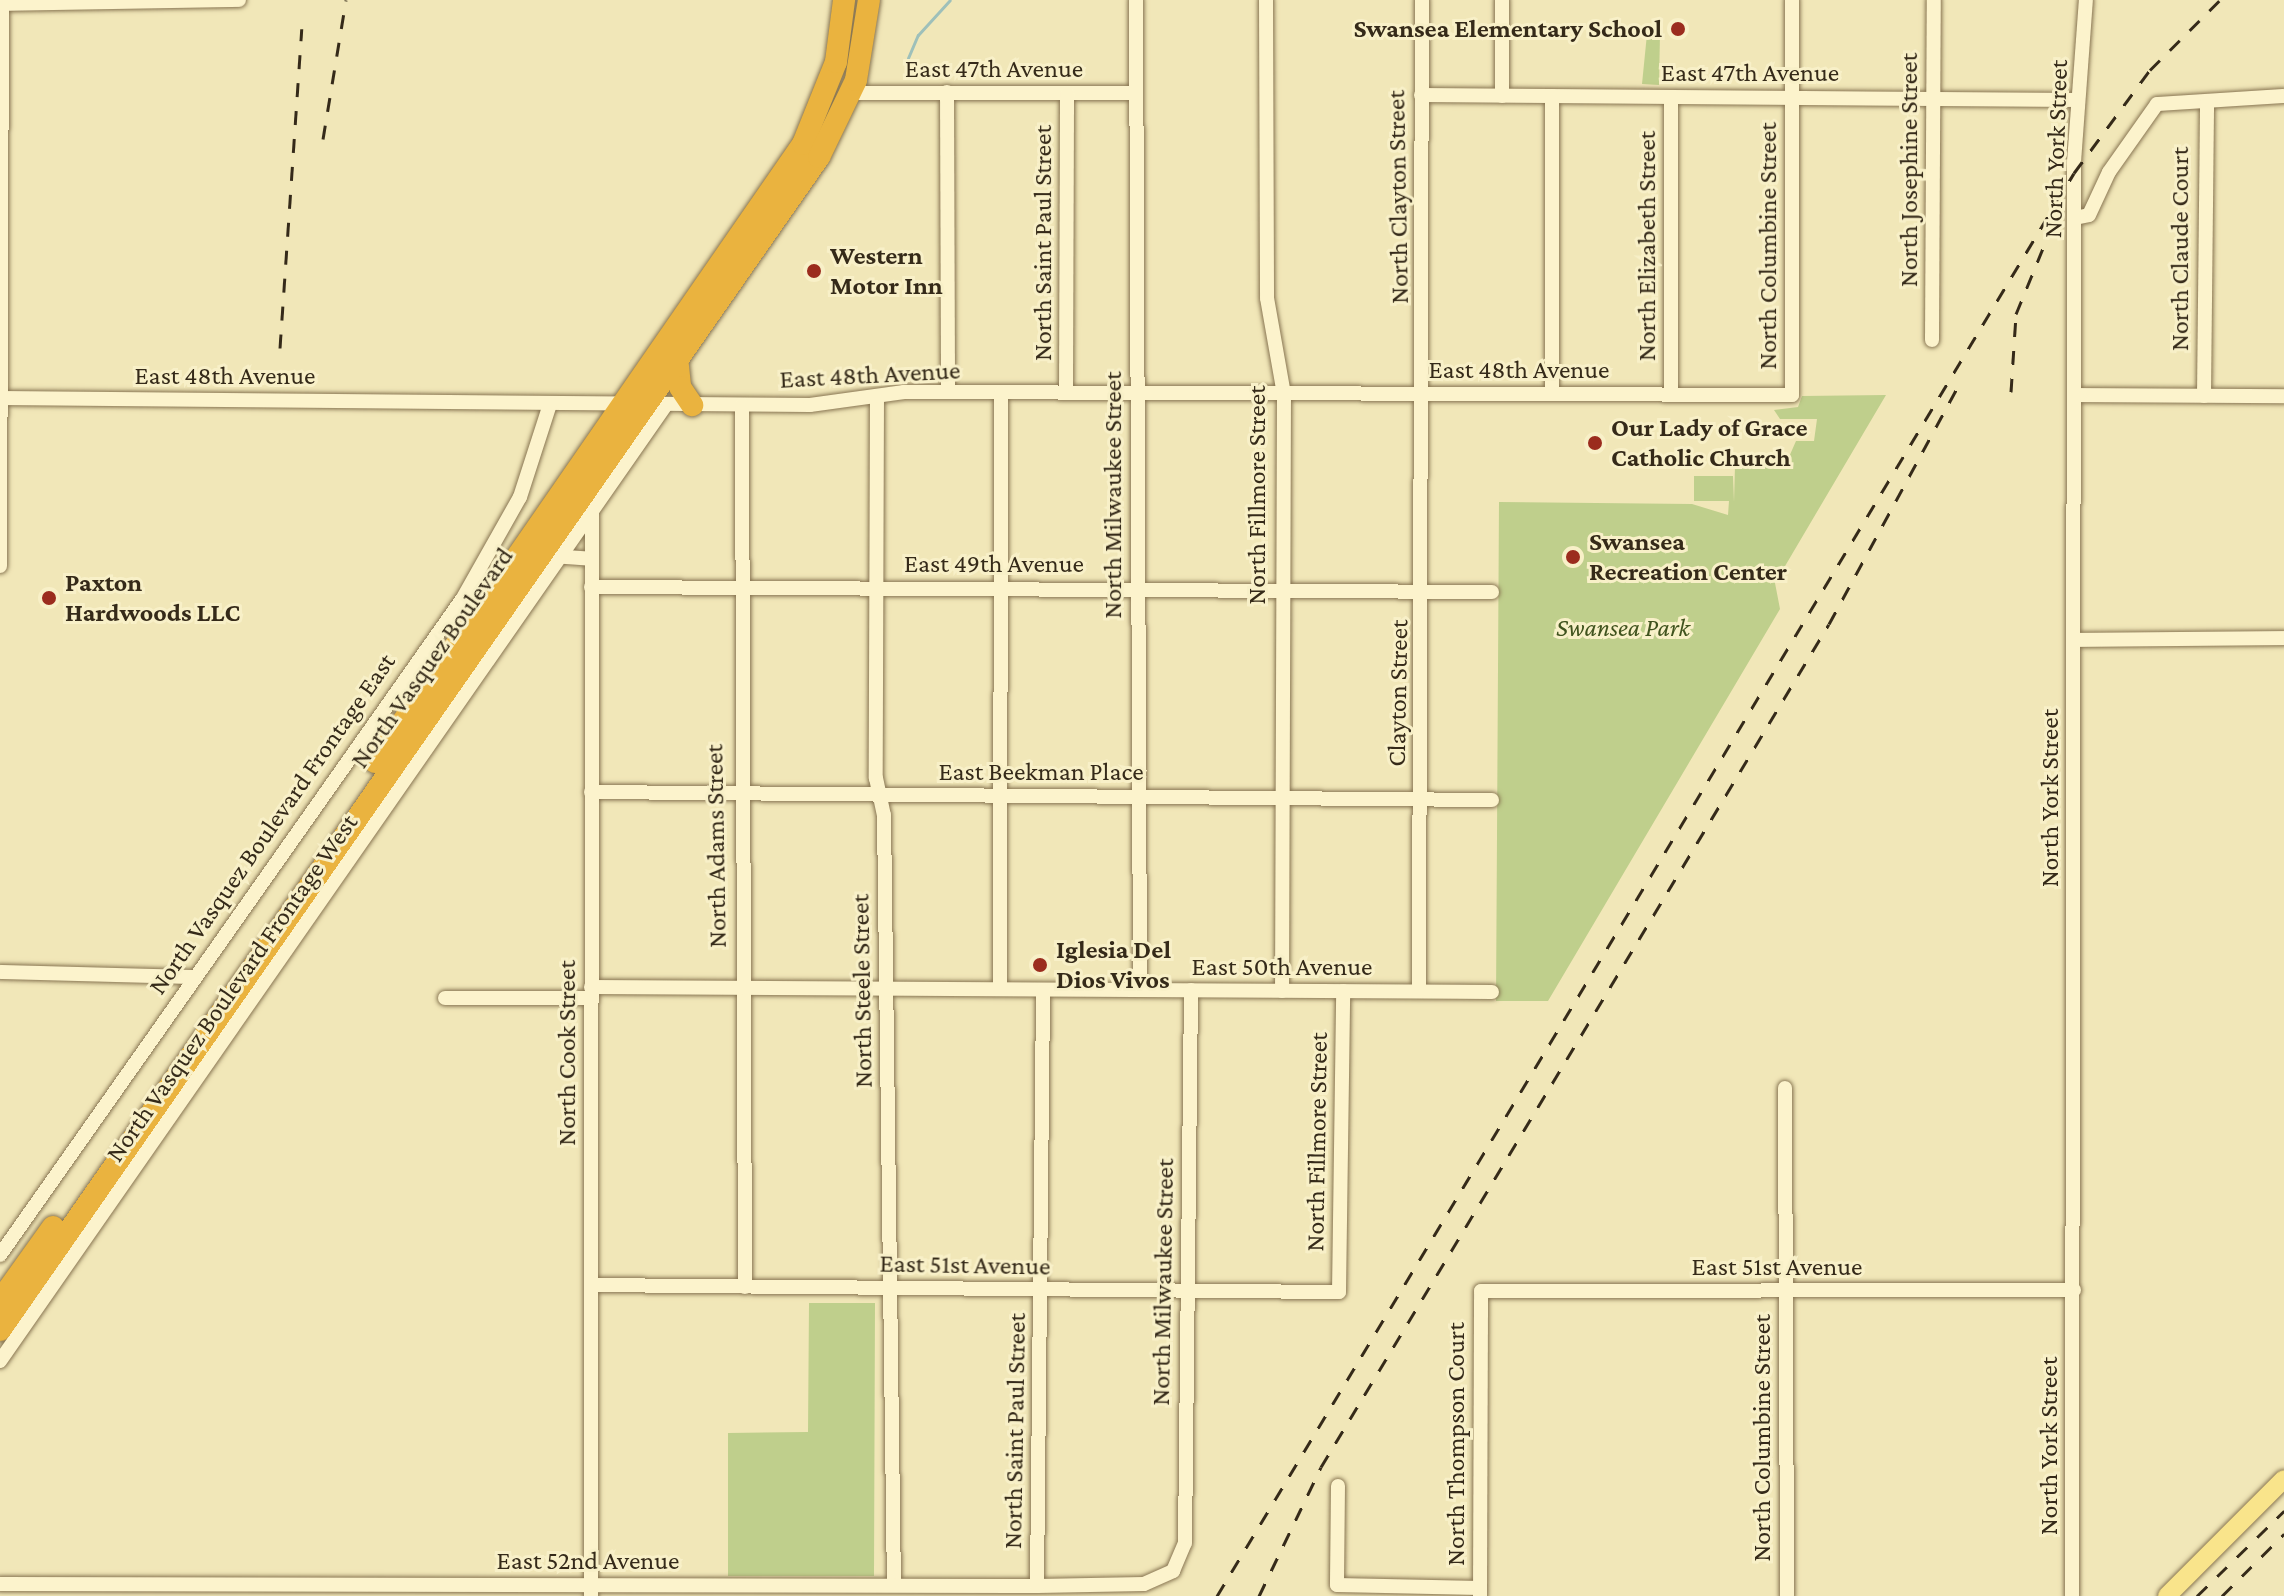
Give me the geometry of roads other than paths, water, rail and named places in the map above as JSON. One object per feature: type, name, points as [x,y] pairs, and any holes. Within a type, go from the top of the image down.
[{"type":"highway","name":"North Vasquez Boulevard","points":[[0,1301],[616,404],[803,144],[836,62],[844,0]]},
{"type":"highway","name":"North Vasquez Boulevard","points":[[0,1330],[655,405],[677,357],[819,157],[851,93],[869,0]]},
{"type":"highway","points":[[677,357],[680,387],[692,405]]},
{"type":"main road","points":[[2167,1596],[2284,1479]]},
{"type":"street","points":[[0,566],[2,2],[239,0]]},
{"type":"street","name":"North Milwaukee Street","points":[[1136,0],[1140,990]]},
{"type":"street","name":"North Fillmore Street","points":[[1266,0],[1267,298],[1284,394],[1282,991]]},
{"type":"street","name":"North Clayton Street","points":[[1422,0],[1425,394]]},
{"type":"street","points":[[1502,0],[1502,96]]},
{"type":"street","name":"North Columbine Street","points":[[1792,0],[1792,395]]},
{"type":"street","name":"North Josephine Street","points":[[1932,340],[1934,0]]},
{"type":"street","name":"North York Street","points":[[2072,1596],[2075,218],[2078,100],[2086,0]]},
{"type":"street","points":[[947,92],[948,392]]},
{"type":"street","name":"East 47th Avenue","points":[[851,93],[1136,93]]},
{"type":"street","name":"North Saint Paul Street","points":[[1066,393],[1067,93]]},
{"type":"street","name":"East 47th Avenue","points":[[1421,95],[2078,100]]},
{"type":"street","points":[[1552,96],[1552,394]]},
{"type":"street","points":[[2075,218],[2089,215],[2154,106],[2284,96]]},
{"type":"street","name":"North Elizabeth Street","points":[[1671,97],[1671,395]]},
{"type":"street","name":"North Claude Court","points":[[2204,396],[2207,102]]},
{"type":"street","name":"East 48th Avenue","points":[[0,398],[742,405],[948,392],[1792,395]]},
{"type":"street","points":[[1000,989],[1001,393]]},
{"type":"street","name":"Clayton Street","points":[[1419,991],[1425,394]]},
{"type":"street","points":[[2076,395],[2284,396]]},
{"type":"street","name":"North Steele Street","points":[[877,397],[889,1288],[887,1589]]},
{"type":"street","name":"North Vasquez Boulevard Frontage East","points":[[0,1255],[470,586],[520,497],[550,404]]},
{"type":"street","name":"North Vasquez Boulevard Frontage West","points":[[0,1361],[548,553],[592,510],[655,405]]},
{"type":"street","name":"North Adams Street","points":[[742,405],[739,794],[745,1287]]},
{"type":"street","name":"North Cook Street","points":[[591,1590],[592,510]]},
{"type":"street","points":[[548,553],[591,559]]},
{"type":"street","name":"East 49th Avenue","points":[[591,587],[1492,592]]},
{"type":"street","points":[[2074,640],[2284,638]]},
{"type":"street","name":"East Beekman Place","points":[[591,792],[1492,800]]},
{"type":"street","points":[[0,972],[194,977]]},
{"type":"street","name":"East 50th Avenue","points":[[445,998],[742,988],[1492,992]]},
{"type":"street","name":"North Saint Paul Street","points":[[1037,1586],[1043,990]]},
{"type":"street","name":"North Milwaukee Street","points":[[1173,1571],[1185,1543],[1191,990]]},
{"type":"street","name":"North Fillmore Street","points":[[1339,1292],[1343,991]]},
{"type":"street","name":"North Columbine Street","points":[[1785,1088],[1787,1596]]},
{"type":"street","name":"East 51st Avenue","points":[[591,1285],[1339,1292]]},
{"type":"street","name":"East 51st Avenue","points":[[1481,1291],[2074,1290]]},
{"type":"street","name":"North Thompson Court","points":[[1480,1592],[1481,1291]]},
{"type":"street","points":[[1338,1486],[1337,1585],[1480,1592]]},
{"type":"street","name":"East 52nd Avenue","points":[[1,1588],[887,1589],[1144,1584],[1173,1571]]},
{"type":"waterway","points":[[908,58],[918,35],[950,0]]},
{"type":"railway","points":[[323,139],[346,0]]},
{"type":"railway","points":[[1217,1596],[2074,173],[2150,70],[2220,0]]},
{"type":"railway","points":[[280,348],[302,29]]},
{"type":"railway","points":[[2011,392],[2016,314],[2048,236]]},
{"type":"railway","points":[[1259,1596],[1321,1467],[1829,624],[1959,385]]},
{"type":"railway","points":[[2197,1596],[2284,1511]]},
{"type":"railway","points":[[2222,1596],[2284,1534]]},
{"type":"place","name":"Swansea Elementary School","points":[[1678,29]]},
{"type":"place","name":"Western Motor Inn","points":[[814,271]]},
{"type":"place","name":"Our Lady of Grace Catholic Church","points":[[1595,443]]},
{"type":"place","name":"Swansea Recreation Center","points":[[1573,557]]},
{"type":"place","name":"Paxton Hardwoods LLC","points":[[49,598]]},
{"type":"place","name":"Iglesia Del Dios Vivos","points":[[1040,965]]},
{"type":"park label","name":"Swansea Park","points":[[1623,628]]}]
